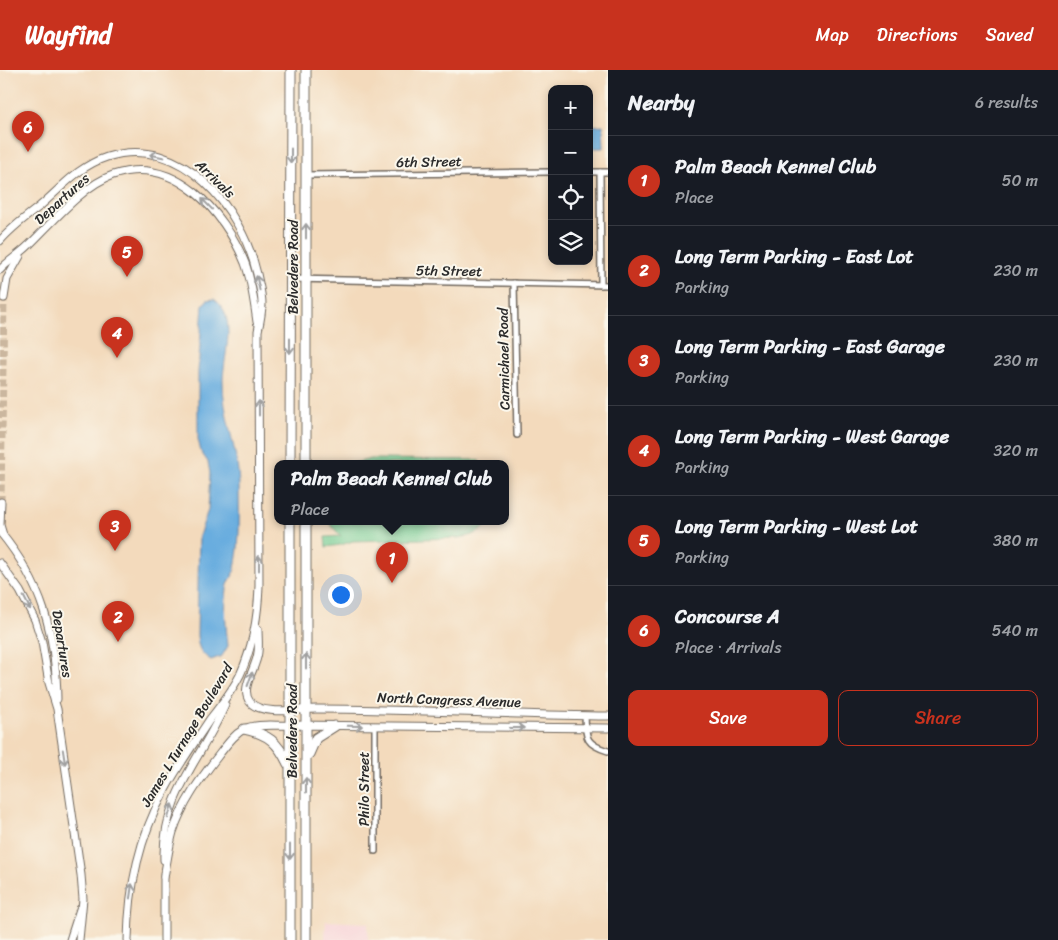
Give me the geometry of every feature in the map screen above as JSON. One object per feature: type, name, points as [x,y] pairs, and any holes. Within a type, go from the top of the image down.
[{"type":"main road","name":"Belvedere Road","points":[[290,70],[290,460]]},
{"type":"main road","name":"Belvedere Road","points":[[306,70],[306,460]]},
{"type":"main road","name":"Belvedere Road","points":[[290,525],[290,940]]},
{"type":"main road","name":"Belvedere Road","points":[[306,525],[306,940]]},
{"type":"main road","points":[[306,766],[314,741],[320,734],[335,726]]},
{"type":"main road","points":[[244,730],[259,733],[274,741],[282,752],[290,770]]},
{"type":"street","name":"Arrivals","points":[[0,241],[73,175],[97,161],[119,154],[132,153],[168,158],[188,169],[204,182],[226,206],[237,223],[251,254],[260,291],[262,304],[258,331]]},
{"type":"street","name":"Departures","points":[[0,270],[90,187],[123,172],[158,172],[179,181],[199,196],[215,213],[236,244],[251,282],[258,331]]},
{"type":"street","name":"6th Street","points":[[306,175],[548,172]]},
{"type":"street","points":[[593,172],[608,172]]},
{"type":"street","points":[[600,172],[601,285]]},
{"type":"street","name":"Departures","points":[[4,298],[8,274],[26,248]]},
{"type":"street","name":"5th Street","points":[[290,280],[608,285]]},
{"type":"street","name":"Carmichael Road","points":[[514,283],[517,435]]},
{"type":"street","name":"James L Turnage Boulevard","points":[[128,940],[129,905],[133,881],[138,857],[150,821],[171,779],[230,693],[248,655],[254,634],[258,612],[258,331]]},
{"type":"street","name":"Departures","points":[[1,502],[1,534],[19,557],[35,584],[47,618],[56,681],[57,709]]},
{"type":"street","points":[[0,563],[20,591],[36,625],[57,709],[78,851],[83,899],[78,940]]},
{"type":"street","name":"North Congress Avenue","points":[[258,612],[258,653],[247,692],[248,700],[254,707],[262,710],[608,716]]},
{"type":"street","points":[[164,940],[164,841],[172,805],[187,773],[216,725],[230,693]]},
{"type":"street","points":[[585,716],[588,740],[594,747],[608,751]]},
{"type":"street","name":"North Congress Avenue","points":[[244,730],[254,726],[290,725],[608,728]]},
{"type":"street","name":"Philo Street","points":[[375,726],[375,851]]},
{"type":"street","points":[[164,877],[172,837],[184,807],[215,760],[232,739],[244,730]]},
{"type":"street","points":[[70,940],[83,899]]},
{"type":"shaded area","points":[[326,921],[368,923],[368,940],[325,940]]},
{"type":"green space","points":[[371,459],[479,460],[367,460]]},
{"type":"green space","points":[[331,525],[487,525],[476,533],[458,538],[353,541],[326,547],[325,537],[341,536]]},
{"type":"water","points":[[603,125],[604,148],[593,148],[593,126]]},
{"type":"water","points":[[214,299],[226,315],[228,325],[223,392],[238,471],[239,525],[236,563],[226,596],[228,646],[222,656],[211,660],[200,650],[197,635],[199,536],[208,510],[210,473],[208,462],[201,452],[198,439],[198,372],[203,305],[207,300]]},
{"type":"tunnel","points":[[1,502],[4,298]]},
{"type":"place","name":"Concourse A","points":[[28,152]]},
{"type":"place","name":"Long Term Parking - West Lot","points":[[127,277]]},
{"type":"place","name":"Long Term Parking - West Garage","points":[[117,358]]},
{"type":"place","name":"Long Term Parking - East Garage","points":[[115,551]]},
{"type":"place","name":"Palm Beach Kennel Club","points":[[392,583]]},
{"type":"place","name":"Long Term Parking - East Lot","points":[[118,642]]}]
